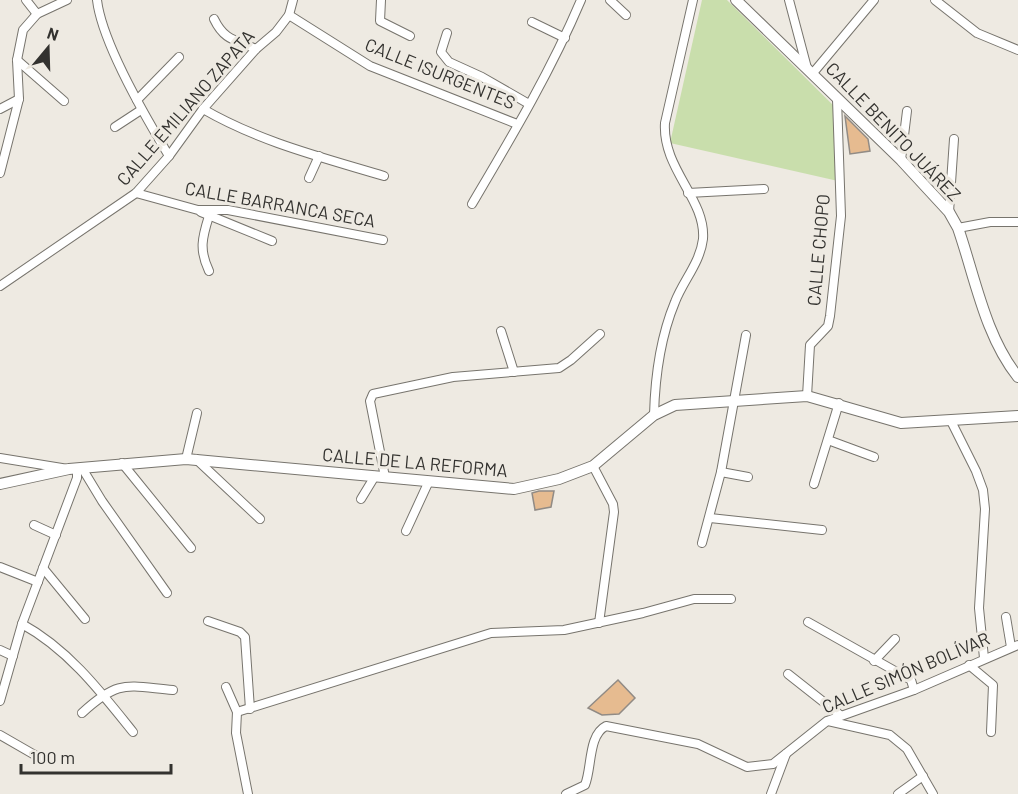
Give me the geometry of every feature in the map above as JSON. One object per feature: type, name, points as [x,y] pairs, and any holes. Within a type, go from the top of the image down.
[{"type":"street","points":[[26,0],[37,14]]},
{"type":"street","points":[[0,173],[19,99],[17,60],[23,30],[37,14],[67,0]]},
{"type":"street","points":[[97,0],[101,21],[141,110],[169,156]]},
{"type":"street","name":"CALLE EMILIANO ZAPATA","points":[[0,286],[136,193],[169,156],[203,109],[256,49],[276,32],[289,15],[293,0]]},
{"type":"street","points":[[381,0],[380,21],[410,36]]},
{"type":"street","points":[[472,204],[565,38],[581,0]]},
{"type":"street","points":[[609,0],[626,15]]},
{"type":"street","points":[[654,415],[657,371],[674,302],[699,255],[702,241],[699,215],[668,154],[664,140],[665,123],[693,0]]},
{"type":"street","name":"CALLE BENITO JUÁREZ","points":[[736,0],[901,160],[949,212],[958,228],[995,338],[1009,366],[1018,377]]},
{"type":"street","points":[[789,0],[810,70]]},
{"type":"street","points":[[810,70],[874,0]]},
{"type":"street","points":[[935,0],[976,33],[1018,50]]},
{"type":"street","name":"CALLE ISURGENTES","points":[[289,15],[370,66],[518,124]]},
{"type":"street","points":[[214,18],[221,32],[229,38],[256,49]]},
{"type":"street","points":[[532,22],[565,38]]},
{"type":"street","points":[[447,33],[441,52],[449,62],[482,77],[529,104]]},
{"type":"street","points":[[137,99],[179,57]]},
{"type":"street","points":[[17,60],[64,101]]},
{"type":"street","points":[[0,108],[19,99]]},
{"type":"street","name":"CALLE CHOPO","points":[[807,396],[810,345],[828,326],[839,236],[841,182],[837,99]]},
{"type":"street","points":[[203,109],[267,141],[384,176]]},
{"type":"street","points":[[115,127],[141,110]]},
{"type":"street","points":[[901,160],[907,111]]},
{"type":"street","points":[[949,212],[954,139]]},
{"type":"street","points":[[309,178],[319,156]]},
{"type":"street","points":[[688,193],[764,189]]},
{"type":"street","name":"CALLE BARRANCA SECA","points":[[136,193],[198,210],[228,210],[383,240]]},
{"type":"street","points":[[198,210],[272,242]]},
{"type":"street","points":[[209,216],[201,248],[209,271]]},
{"type":"street","points":[[958,228],[990,222],[1018,222]]},
{"type":"street","points":[[501,331],[514,372]]},
{"type":"street","points":[[361,500],[380,476],[370,401],[373,394],[453,377],[551,369],[564,365],[600,334]]},
{"type":"street","points":[[702,543],[721,472],[746,335]]},
{"type":"street","name":"CALLE DE LA REFORMA","points":[[76,468],[191,459],[514,489],[559,479],[593,466],[638,431],[654,415],[675,405],[807,396],[901,423],[1018,416]]},
{"type":"street","points":[[814,484],[839,404]]},
{"type":"street","points":[[197,413],[191,459],[260,519]]},
{"type":"street","points":[[951,421],[983,490],[985,510],[979,608],[984,658]]},
{"type":"street","points":[[828,440],[874,457]]},
{"type":"street","points":[[0,458],[76,468],[167,593]]},
{"type":"street","points":[[122,463],[190,548]]},
{"type":"street","points":[[593,466],[613,504],[614,512],[599,623]]},
{"type":"street","points":[[0,484],[76,468]]},
{"type":"street","points":[[0,701],[22,624],[77,478],[76,468]]},
{"type":"street","points":[[721,472],[748,477]]},
{"type":"street","points":[[406,531],[429,481]]},
{"type":"street","points":[[710,518],[822,530]]},
{"type":"street","points":[[34,525],[56,535]]},
{"type":"street","points":[[0,567],[38,582]]},
{"type":"street","points":[[43,568],[85,619]]},
{"type":"street","points":[[237,712],[491,633],[542,633],[599,623],[685,600],[731,598]]},
{"type":"street","points":[[1006,616],[1015,646]]},
{"type":"street","points":[[208,621],[240,632],[245,637],[250,709]]},
{"type":"street","points":[[808,622],[911,680],[914,690]]},
{"type":"street","points":[[22,624],[63,652],[133,732]]},
{"type":"street","points":[[874,661],[895,639]]},
{"type":"street","name":"CALLE SIMÓN BOLÍVAR","points":[[566,794],[585,785],[598,732],[606,726],[698,744],[747,767],[773,764],[827,721],[914,690],[1015,646]]},
{"type":"street","points":[[0,650],[13,656]]},
{"type":"street","points":[[969,665],[993,684],[991,732]]},
{"type":"street","points":[[788,674],[840,715]]},
{"type":"street","points":[[82,713],[102,694],[127,686],[173,690]]},
{"type":"street","points":[[226,687],[237,712],[236,733],[248,794]]},
{"type":"street","points":[[827,721],[891,735],[907,749],[933,794]]},
{"type":"street","points":[[0,735],[40,758]]},
{"type":"street","points":[[771,794],[786,753]]},
{"type":"street","points":[[898,794],[923,776]]},
{"type":"green space","points":[[702,0],[727,0],[835,107],[838,181],[670,143]]},
{"type":"building","points":[[845,116],[868,139],[870,151],[850,154]]},
{"type":"building","points":[[554,491],[551,507],[535,510],[532,493]]},
{"type":"building","points":[[618,680],[635,698],[619,714],[602,715],[588,708]]}]
